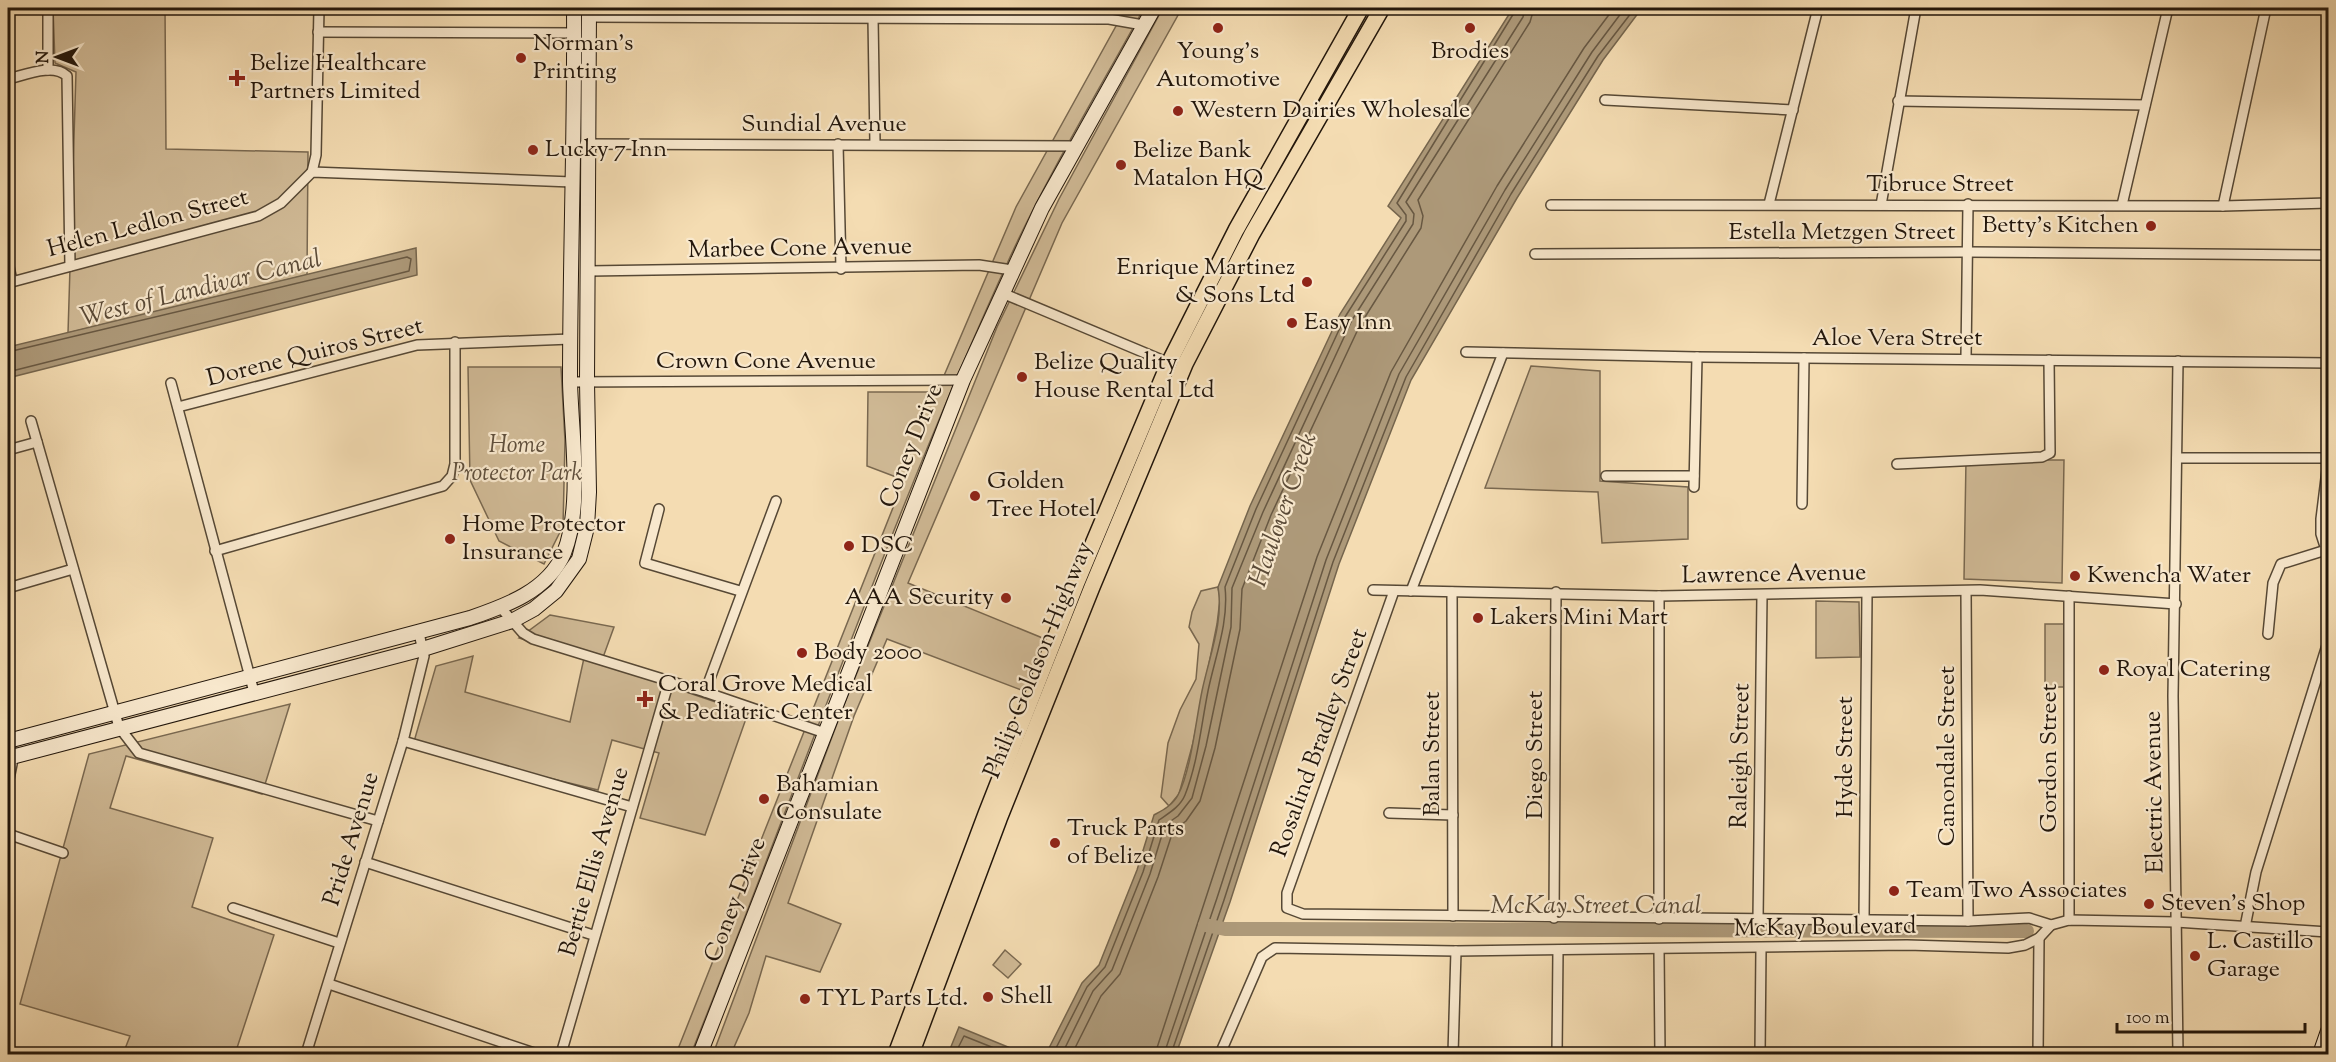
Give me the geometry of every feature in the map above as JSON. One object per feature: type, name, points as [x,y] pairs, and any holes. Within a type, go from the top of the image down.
[{"type":"main road","name":"Philip Goldson Highway","points":[[896,1054],[1056,635],[1169,363],[1236,230],[1361,8]]},
{"type":"main road","name":"Philip Goldson Highway","points":[[911,1054],[1007,798],[1092,586],[1185,364],[1252,234],[1382,8]]},
{"type":"street","points":[[48,8],[48,70]]},
{"type":"street","points":[[319,8],[316,155],[312,172],[573,182]]},
{"type":"street","points":[[8,784],[9,741],[419,633],[501,608],[524,597],[545,579],[564,554],[571,525],[573,495],[570,382],[574,8]]},
{"type":"street","points":[[840,8],[840,18]]},
{"type":"street","name":"Coney Drive","points":[[700,1054],[963,380],[1012,270],[1075,146],[1154,8]]},
{"type":"street","points":[[1769,204],[1818,8]]},
{"type":"street","points":[[1881,205],[1916,8]]},
{"type":"street","points":[[2122,205],[2168,8]]},
{"type":"street","points":[[2223,206],[2266,8]]},
{"type":"street","points":[[10,757],[423,649],[512,621],[534,609],[556,591],[579,559],[587,527],[589,492],[587,382],[589,12],[840,18],[1117,19],[1143,25]]},
{"type":"street","points":[[873,18],[876,144]]},
{"type":"street","points":[[318,32],[574,33]]},
{"type":"street","points":[[8,79],[48,70],[58,70],[67,76],[70,266]]},
{"type":"street","points":[[1605,100],[1793,110]]},
{"type":"street","points":[[1898,101],[2145,105]]},
{"type":"street","name":"Sundial Avenue","points":[[573,144],[1075,146]]},
{"type":"street","points":[[838,144],[841,269]]},
{"type":"street","name":"Helen Ledlon Street","points":[[10,282],[258,216],[282,202],[312,172]]},
{"type":"street","name":"Tibruce Street","points":[[1551,205],[2223,206],[2328,203]]},
{"type":"street","points":[[1966,358],[1968,204]]},
{"type":"street","name":"Estella Metzgen Street","points":[[1535,254],[1968,252],[2328,255]]},
{"type":"street","points":[[8,262],[10,282]]},
{"type":"street","name":"Marbee Cone Avenue","points":[[589,271],[841,269],[979,265],[1012,270]]},
{"type":"street","points":[[1002,293],[1169,363]]},
{"type":"street","name":"Dorene Quiros Street","points":[[178,407],[398,349],[455,342],[571,339]]},
{"type":"street","points":[[215,551],[443,486],[452,476],[455,464],[455,342]]},
{"type":"street","name":"Aloe Vera Street","points":[[1466,352],[1697,357],[2328,363]]},
{"type":"street","points":[[1411,591],[1503,353]]},
{"type":"street","points":[[1694,487],[1697,357]]},
{"type":"street","points":[[1802,504],[1804,358]]},
{"type":"street","points":[[1897,464],[2042,457],[2050,453],[2049,360]]},
{"type":"street","name":"Electric Avenue","points":[[2178,361],[2174,696],[2178,1054]]},
{"type":"street","name":"Crown Cone Avenue","points":[[570,382],[963,380]]},
{"type":"street","points":[[171,383],[254,692]]},
{"type":"street","points":[[31,421],[119,727],[139,753],[378,821]]},
{"type":"street","points":[[8,450],[37,442]]},
{"type":"street","points":[[2177,458],[2328,458]]},
{"type":"street","points":[[2268,634],[2275,571],[2281,564],[2327,553],[2321,534],[2320,519],[2328,462]]},
{"type":"street","points":[[1606,476],[1694,476]]},
{"type":"street","points":[[705,692],[740,591],[776,501]]},
{"type":"street","points":[[659,509],[645,563],[740,591]]},
{"type":"street","points":[[8,588],[73,569]]},
{"type":"street","name":"Lawrence Avenue","points":[[1372,590],[1556,592],[1659,596],[1966,591],[2176,604]]},
{"type":"street","name":"Rosalind Bradley Street","points":[[1287,908],[1287,893],[1394,591]]},
{"type":"street","name":"Canondale Street","points":[[1966,591],[1968,921]]},
{"type":"street","name":"Balan Street","points":[[1452,592],[1453,916]]},
{"type":"street","name":"Diego Street","points":[[1554,918],[1556,592]]},
{"type":"street","name":"Hyde Street","points":[[1864,920],[1867,594]]},
{"type":"street","name":"Raleigh Street","points":[[1758,919],[1762,595]]},
{"type":"street","points":[[1659,596],[1659,919]]},
{"type":"street","name":"Gordon Street","points":[[2069,596],[2069,920]]},
{"type":"street","points":[[501,608],[523,633],[533,639],[705,692],[825,733]]},
{"type":"street","name":"Pride Avenue","points":[[306,1054],[403,741],[423,663],[423,649],[419,633]]},
{"type":"street","points":[[2245,927],[2256,872],[2328,642]]},
{"type":"street","name":"Bertie Ellis Avenue","points":[[561,1054],[593,935],[669,681]]},
{"type":"street","points":[[403,741],[632,807]]},
{"type":"street","points":[[1389,813],[1453,815]]},
{"type":"street","points":[[8,834],[63,853]]},
{"type":"street","points":[[365,862],[593,935]]},
{"type":"street","points":[[233,908],[339,943]]},
{"type":"street","name":"McKay Boulevard","points":[[1287,908],[1303,914],[1554,918],[1968,921],[2029,918],[2051,925]]},
{"type":"street","name":"McKay Boulevard","points":[[1220,1054],[1262,957],[1275,948],[1456,951],[1907,945],[2008,948],[2025,945],[2039,938],[2051,925],[2069,920],[2176,922],[2328,932]]},
{"type":"street","points":[[2038,1054],[2039,938]]},
{"type":"street","points":[[1760,1054],[1761,948]]},
{"type":"street","points":[[1557,1054],[1558,950]]},
{"type":"street","points":[[1659,950],[1660,1054]]},
{"type":"street","points":[[1453,1054],[1456,951]]},
{"type":"street","points":[[328,984],[537,1054]]},
{"type":"street","points":[[2320,1054],[2328,1031]]},
{"type":"green space","points":[[53,8],[165,8],[166,149],[308,152],[307,275],[68,333],[76,72],[55,63]]},
{"type":"green space","points":[[1126,8],[1144,8],[1026,224],[967,353],[885,552],[691,1054],[676,1054],[904,480],[867,466],[868,392],[937,392],[1016,207]]},
{"type":"green space","points":[[1163,8],[1182,8],[1062,223],[908,583],[1045,639],[1024,691],[887,639],[854,716],[788,903],[841,924],[820,972],[766,956],[749,1013],[731,1054],[713,1054],[844,705],[997,327],[1059,199]]},
{"type":"green space","points":[[1531,366],[1600,371],[1600,481],[1688,487],[1688,539],[1602,543],[1598,492],[1485,488]]},
{"type":"green space","name":"Home Protector Park","points":[[468,367],[561,367],[565,441],[563,526],[544,564],[499,541],[470,480]]},
{"type":"green space","points":[[1966,460],[2064,460],[2062,583],[1964,579]]},
{"type":"green space","points":[[1218,587],[1220,599],[1217,624],[1193,743],[1179,794],[1169,806],[1161,797],[1168,743],[1180,710],[1196,679],[1199,644],[1189,627],[1192,612],[1201,591]]},
{"type":"green space","points":[[1816,601],[1859,602],[1860,657],[1816,658]]},
{"type":"green space","points":[[550,615],[614,627],[601,663],[748,713],[705,835],[640,818],[659,753],[612,740],[598,790],[413,745],[436,666],[473,656],[465,692],[570,722],[584,658],[519,638]]},
{"type":"green space","points":[[2045,624],[2066,624],[2066,687],[2045,687]]},
{"type":"green space","points":[[290,704],[262,794],[126,756],[110,808],[213,838],[192,907],[274,935],[235,1054],[123,1054],[130,1036],[20,1004],[89,754]]},
{"type":"green space","points":[[1005,950],[1021,964],[1008,978],[993,965]]},
{"type":"water","name":"Haulover Creek","points":[[1513,8],[1642,8],[1603,60],[1517,198],[1411,380],[1339,564],[1230,902],[1176,1054],[1046,1054],[1082,983],[1099,965],[1137,870],[1154,815],[1173,802],[1183,785],[1215,639],[1219,613],[1218,587],[1250,506],[1340,314],[1401,218],[1388,206]]},
{"type":"water","points":[[416,248],[417,275],[8,378],[8,347]]},
{"type":"water","points":[[959,1027],[1025,1054],[948,1054]]},
{"type":"waterway","name":"McKay Street Canal","points":[[1205,925],[1225,929],[2027,931]]},
{"type":"place","name":"Young's Automotive","points":[[1218,28]]},
{"type":"place","name":"Brodies","points":[[1470,28]]},
{"type":"place","name":"Norman's Printing","points":[[521,58]]},
{"type":"place","name":"Belize Healthcare Partners Limited","points":[[237,78]]},
{"type":"place","name":"Western Dairies Wholesale","points":[[1178,111]]},
{"type":"place","name":"Lucky 7 Inn","points":[[533,150]]},
{"type":"place","name":"Belize Bank Matalon HQ","points":[[1121,165]]},
{"type":"place","name":"Betty's Kitchen","points":[[2151,226]]},
{"type":"place","name":"Enrique Martinez & Sons Ltd","points":[[1307,282]]},
{"type":"place","name":"Easy Inn","points":[[1292,323]]},
{"type":"place","name":"Belize Quality House Rental Ltd","points":[[1022,377]]},
{"type":"place","name":"Golden Tree Hotel","points":[[975,496]]},
{"type":"place","name":"Home Protector Insurance","points":[[450,539]]},
{"type":"place","name":"DSC","points":[[849,546]]},
{"type":"place","name":"Kwencha Water","points":[[2075,576]]},
{"type":"place","name":"AAA Security","points":[[1006,598]]},
{"type":"place","name":"Lakers Mini Mart","points":[[1478,618]]},
{"type":"place","name":"Body 2000","points":[[802,653]]},
{"type":"place","name":"Royal Catering","points":[[2104,670]]},
{"type":"place","name":"Coral Grove Medical & Pediatric Center","points":[[645,699]]},
{"type":"place","name":"Bahamian Consulate","points":[[764,799]]},
{"type":"place","name":"Truck Parts of Belize","points":[[1055,843]]},
{"type":"place","name":"Team Two Associates","points":[[1894,891]]},
{"type":"place","name":"Steven's Shop","points":[[2149,904]]},
{"type":"place","name":"L. Castillo Garage","points":[[2195,956]]},
{"type":"place","name":"Shell","points":[[988,997]]},
{"type":"place","name":"TYL Parts Ltd.","points":[[805,999]]},
{"type":"water label","name":"West of Landivar Canal","points":[[201,289]]}]
